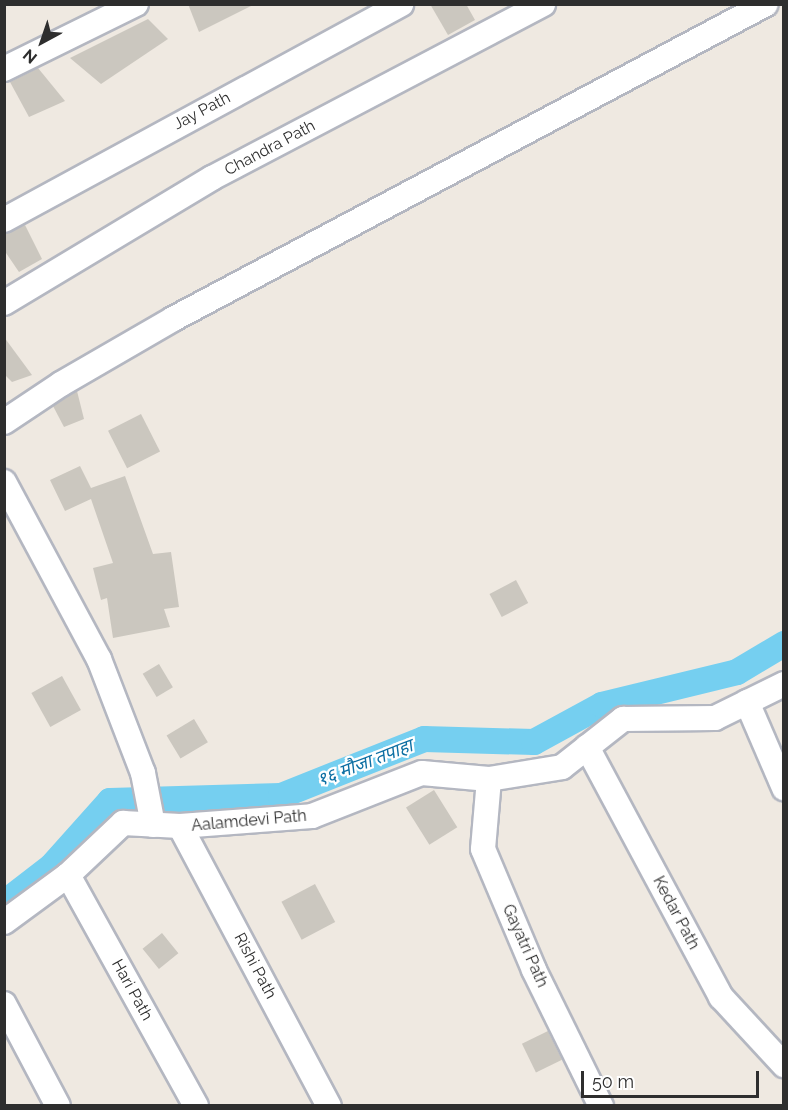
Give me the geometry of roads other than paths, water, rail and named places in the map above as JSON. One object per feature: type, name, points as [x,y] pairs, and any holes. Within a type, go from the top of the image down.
[{"type":"street","points":[[4,69],[136,4]]},
{"type":"street","name":"Jay Path","points":[[4,220],[401,4]]},
{"type":"street","name":"Chandra Path","points":[[4,303],[212,178],[543,4]]},
{"type":"street","points":[[4,422],[61,384],[183,313],[766,4]]},
{"type":"street","points":[[4,482],[99,659],[144,773],[153,825]]},
{"type":"street","name":"Aalamdevi Path","points":[[4,922],[68,876],[123,824],[180,826],[312,816],[422,773],[489,778],[562,767],[622,719],[715,718],[783,684]]},
{"type":"street","points":[[747,702],[783,788]]},
{"type":"street","name":"Kedar Path","points":[[588,747],[721,997],[783,1065]]},
{"type":"street","name":"Gayatri Path","points":[[489,778],[483,849],[534,970],[601,1106]]},
{"type":"street","name":"Rishi Path","points":[[180,826],[330,1106]]},
{"type":"street","name":"Hari Path","points":[[68,876],[196,1106]]},
{"type":"street","points":[[4,1004],[58,1106]]},
{"type":"waterway","name":"१६ मौजा तपाहा","points":[[4,903],[52,866],[110,801],[281,796],[424,739],[534,742],[602,705],[737,672],[784,644]]}]
